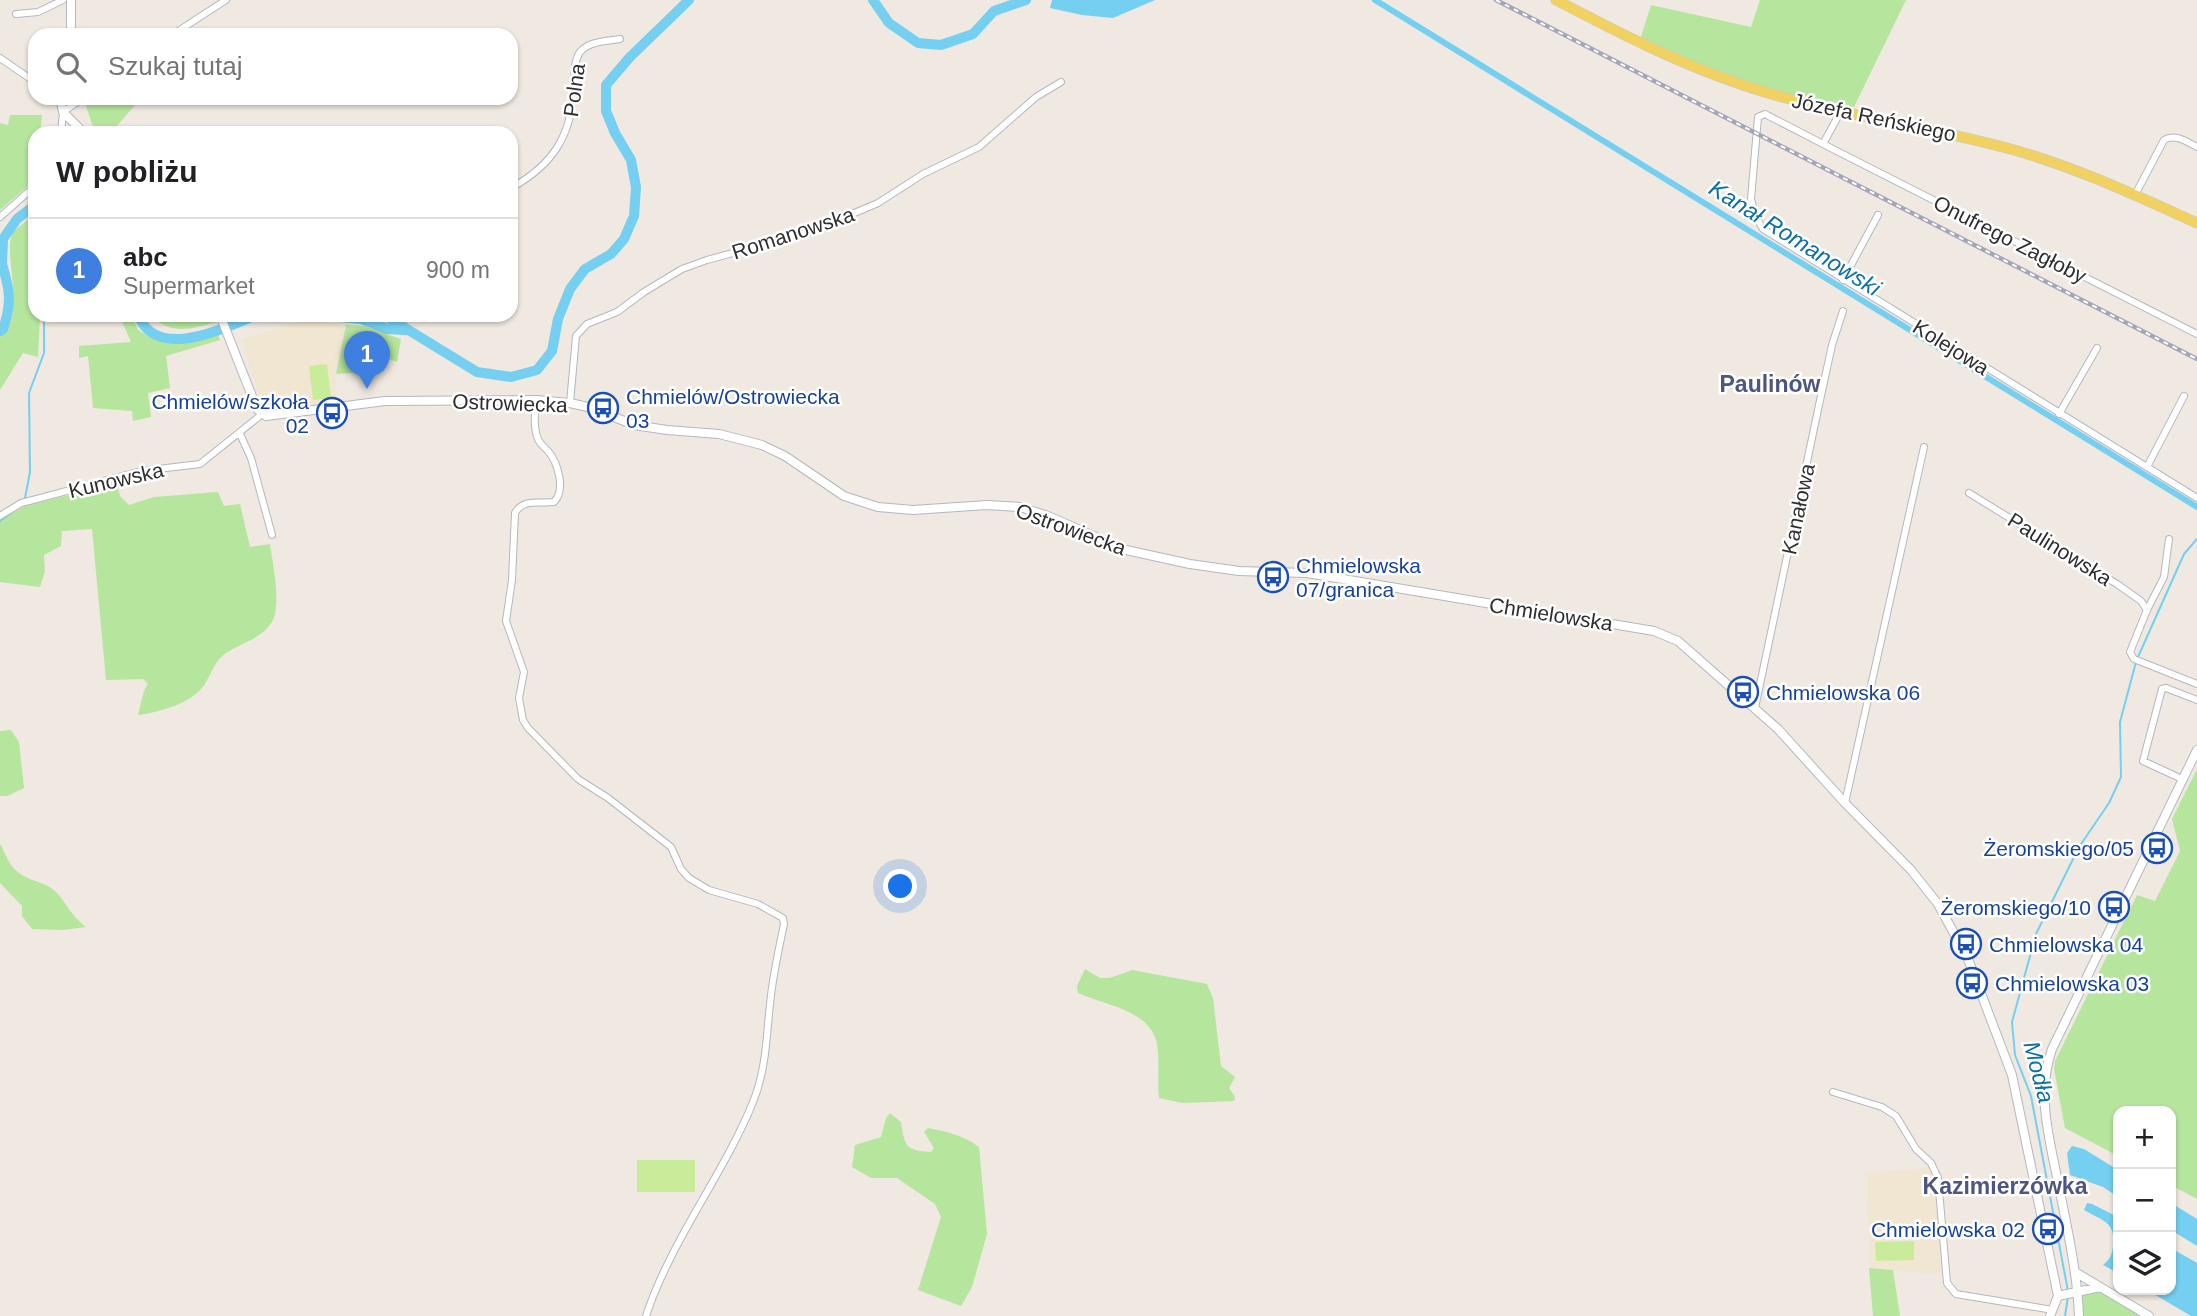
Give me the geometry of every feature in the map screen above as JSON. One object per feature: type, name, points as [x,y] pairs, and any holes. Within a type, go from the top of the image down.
[{"type":"main road","name":"Józefa Reńskiego","points":[[1556,0],[1661,53],[1758,90],[2015,150],[2069,167],[2197,223]]},
{"type":"street","points":[[16,14],[38,12],[63,0]]},
{"type":"street","points":[[71,0],[71,28]]},
{"type":"street","points":[[183,28],[226,0]]},
{"type":"street","name":"Polna","points":[[518,184],[545,162],[567,131],[573,106],[576,62],[580,53],[596,43],[620,38]]},
{"type":"street","points":[[0,58],[28,77]]},
{"type":"street","name":"Romanowska","points":[[570,403],[576,336],[587,324],[617,312],[644,292],[682,270],[708,260],[810,232],[878,204],[923,174],[979,147],[1036,97],[1061,82]]},
{"type":"street","points":[[60,105],[63,112],[62,126]]},
{"type":"street","points":[[63,112],[73,105]]},
{"type":"street","points":[[1822,144],[1841,111]]},
{"type":"street","points":[[63,112],[77,126]]},
{"type":"street","name":"Onufrego Zagłoby","points":[[1760,116],[1765,114],[1776,119],[2197,334]]},
{"type":"street","name":"Kolejowa","points":[[1760,116],[1757,119],[1751,199],[1755,215],[1763,229],[1771,236],[2197,498]]},
{"type":"street","points":[[2136,195],[2164,140],[2177,137],[2197,147]]},
{"type":"street","points":[[0,217],[28,192]]},
{"type":"street","points":[[1843,280],[1878,215]]},
{"type":"street","name":"Kanałowa","points":[[1755,708],[1821,393],[1843,311]]},
{"type":"street","points":[[223,322],[261,415]]},
{"type":"street","points":[[2059,414],[2097,348]]},
{"type":"street","points":[[2147,467],[2184,396]]},
{"type":"street","points":[[536,400],[538,441],[550,453],[561,489],[560,496],[554,502],[525,503],[515,513],[512,580],[506,621],[524,672],[519,698],[523,720],[578,779],[608,798],[671,847],[681,869],[697,884],[758,904],[783,918],[784,924],[772,982],[766,1049],[754,1099],[723,1165],[698,1206],[646,1316]]},
{"type":"street","name":"Ostrowiecka","points":[[261,415],[385,401],[536,400],[570,403],[592,408],[634,425],[719,434],[762,445],[785,456],[844,496],[865,504],[913,510],[994,505],[1020,507],[1048,516],[1126,550],[1190,564]]},
{"type":"street","name":"Kunowska","points":[[0,516],[24,502],[141,471],[200,464],[261,415]]},
{"type":"street","points":[[240,434],[254,469],[272,535]]},
{"type":"street","points":[[1845,803],[1924,447]]},
{"type":"street","name":"Paulinowska","points":[[1969,493],[2117,584],[2141,601],[2147,610]]},
{"type":"street","points":[[2169,539],[2164,577],[2147,610],[2130,654],[2134,659],[2197,684]]},
{"type":"street","name":"Chmielowska","points":[[1190,564],[1239,570],[1307,573],[1660,632],[1678,641],[1796,748],[1845,803],[1903,861],[1929,891],[1953,929],[1996,1028],[2016,1089],[2068,1293]]},
{"type":"street","points":[[2182,779],[2143,761],[2162,690],[2166,688],[2197,700]]},
{"type":"street","points":[[1833,1092],[1882,1107],[1896,1116],[1916,1149],[1931,1163],[1938,1178],[1947,1283],[1952,1291],[2051,1313],[2068,1293],[2076,1272],[2044,1107],[2045,1072],[2052,1049],[2197,750]]},
{"type":"street","points":[[2076,1272],[2149,1316]]},
{"type":"street","points":[[2068,1293],[2100,1287]]},
{"type":"street","points":[[2068,1293],[2079,1316]]},
{"type":"shaded area","points":[[296,322],[346,325],[336,374],[336,400],[269,409],[262,405],[241,340]]},
{"type":"shaded area","points":[[1927,1168],[1934,1173],[1941,1275],[1871,1268],[1865,1173]]},
{"type":"green space","points":[[1760,0],[1906,0],[1854,107],[1841,111],[1781,97],[1639,43],[1651,5],[1751,27]]},
{"type":"green space","points":[[86,105],[135,105],[117,126],[93,126]]},
{"type":"green space","points":[[10,115],[42,115],[41,126],[28,126],[28,186],[0,210],[0,123],[8,125]]},
{"type":"green space","points":[[28,219],[28,322],[40,322],[38,357],[23,353],[0,390],[0,337],[7,329],[13,306],[10,253],[12,233]]},
{"type":"green space","points":[[122,322],[135,322],[138,330],[168,343],[185,343],[218,335],[220,340],[166,356],[170,388],[148,393],[151,417],[133,421],[132,411],[93,408],[88,356],[79,358],[79,346],[131,342]]},
{"type":"green space","points":[[158,322],[217,322],[182,329]]},
{"type":"green space","points":[[346,325],[364,326],[401,339],[397,362],[387,359],[384,371],[336,374]]},
{"type":"green space","points":[[327,364],[331,398],[313,400],[309,366]]},
{"type":"green space","points":[[117,483],[120,496],[129,505],[154,497],[218,492],[224,506],[240,504],[250,547],[270,544],[275,579],[275,614],[272,622],[261,634],[222,656],[205,684],[192,697],[165,709],[138,715],[148,684],[143,679],[106,680],[92,529],[62,531],[61,546],[44,555],[45,571],[40,587],[0,582],[0,520],[25,506]]},
{"type":"green space","points":[[11,730],[19,742],[24,788],[7,796],[0,796],[0,731]]},
{"type":"green space","points":[[2197,769],[2197,1199],[2176,1188],[2176,1106],[2113,1106],[2113,1153],[2065,1128],[2054,1069],[2055,1061],[2137,895],[2155,901],[2180,851],[2172,819]]},
{"type":"green space","points":[[0,844],[15,869],[27,878],[53,889],[86,927],[63,930],[32,929],[22,916],[22,906],[0,883]]},
{"type":"green space","points":[[1085,969],[1100,978],[1110,978],[1132,970],[1207,984],[1213,998],[1221,1066],[1235,1077],[1229,1088],[1235,1097],[1234,1101],[1183,1103],[1159,1098],[1158,1051],[1153,1033],[1146,1023],[1125,1010],[1078,993],[1077,986]]},
{"type":"green space","points":[[890,1113],[901,1122],[905,1142],[916,1150],[931,1152],[934,1148],[924,1132],[928,1128],[948,1132],[979,1147],[987,1234],[972,1287],[961,1306],[918,1290],[941,1217],[935,1204],[897,1178],[871,1178],[852,1167],[855,1145],[881,1137]]},
{"type":"green space","points":[[637,1160],[695,1160],[695,1192],[637,1192]]},
{"type":"green space","points":[[1914,1241],[1914,1260],[1876,1261],[1875,1242]]},
{"type":"green space","points":[[1869,1268],[1893,1270],[1900,1316],[1873,1316]]},
{"type":"green space","points":[[2100,1287],[2149,1316],[2079,1316],[2078,1291]]},
{"type":"water","points":[[1052,0],[1155,0],[1113,18],[1050,8]]},
{"type":"water","points":[[2072,1146],[2084,1149],[2113,1167],[2113,1194],[2103,1187],[2070,1175],[2067,1153]]},
{"type":"water","points":[[2087,1203],[2113,1214],[2113,1238],[2106,1223],[2084,1210]]},
{"type":"water","points":[[2176,1206],[2197,1219],[2197,1246],[2176,1233]]},
{"type":"water","points":[[2113,1238],[2113,1270],[2103,1265],[2112,1252]]},
{"type":"water","points":[[2176,1251],[2197,1263],[2197,1316],[2191,1316],[2155,1295],[2176,1295]]},
{"type":"waterway","points":[[395,322],[477,372],[511,377],[537,370],[552,351],[558,319],[570,289],[585,269],[611,254],[624,239],[634,216],[636,187],[631,160],[606,111],[606,85],[630,57],[689,0]]},
{"type":"waterway","points":[[873,0],[889,23],[918,43],[941,45],[973,34],[994,11],[1026,0]]},
{"type":"waterway","name":"Kanał Romanowski","points":[[1375,0],[2197,507]]},
{"type":"waterway","points":[[0,265],[3,239],[17,219],[28,210]]},
{"type":"waterway","points":[[0,331],[3,329],[9,304],[2,264]]},
{"type":"waterway","points":[[25,498],[30,472],[29,393],[44,353],[44,322]]},
{"type":"waterway","points":[[142,322],[147,329],[160,337],[175,339],[210,333],[239,322]]},
{"type":"waterway","points":[[369,322],[387,329],[405,330]]},
{"type":"waterway","points":[[0,521],[11,513]]},
{"type":"waterway","name":"Modła","points":[[2138,657],[2184,554],[2197,539]]},
{"type":"waterway","name":"Modła","points":[[2068,1291],[2031,1096],[2015,1055],[2012,1022],[2036,934],[2079,847],[2109,803],[2121,777],[2120,722],[2136,662]]},
{"type":"waterway","name":"Modła","points":[[2065,1316],[2068,1297]]},
{"type":"railway","points":[[1496,0],[2197,359]]},
{"type":"place","name":"abc","points":[[367,389]]},
{"type":"place","name":"Chmielów/Ostrowiecka 03","points":[[603,408]]},
{"type":"place","name":"Chmielów/szkoła 02","points":[[332,413]]},
{"type":"place","name":"Chmielowska 07/granica","points":[[1273,577]]},
{"type":"place","name":"Chmielowska 06","points":[[1743,692]]},
{"type":"place","name":"Żeromskiego/05","points":[[2157,848]]},
{"type":"place","name":"Żeromskiego/10","points":[[2114,907]]},
{"type":"place","name":"Chmielowska 04","points":[[1966,944]]},
{"type":"place","name":"Chmielowska 03","points":[[1972,983]]},
{"type":"place","name":"Chmielowska 02","points":[[2048,1229]]},
{"type":"district","name":"Paulinów","points":[[1770,384]]},
{"type":"district","name":"Kazimierzówka","points":[[2005,1186]]}]
